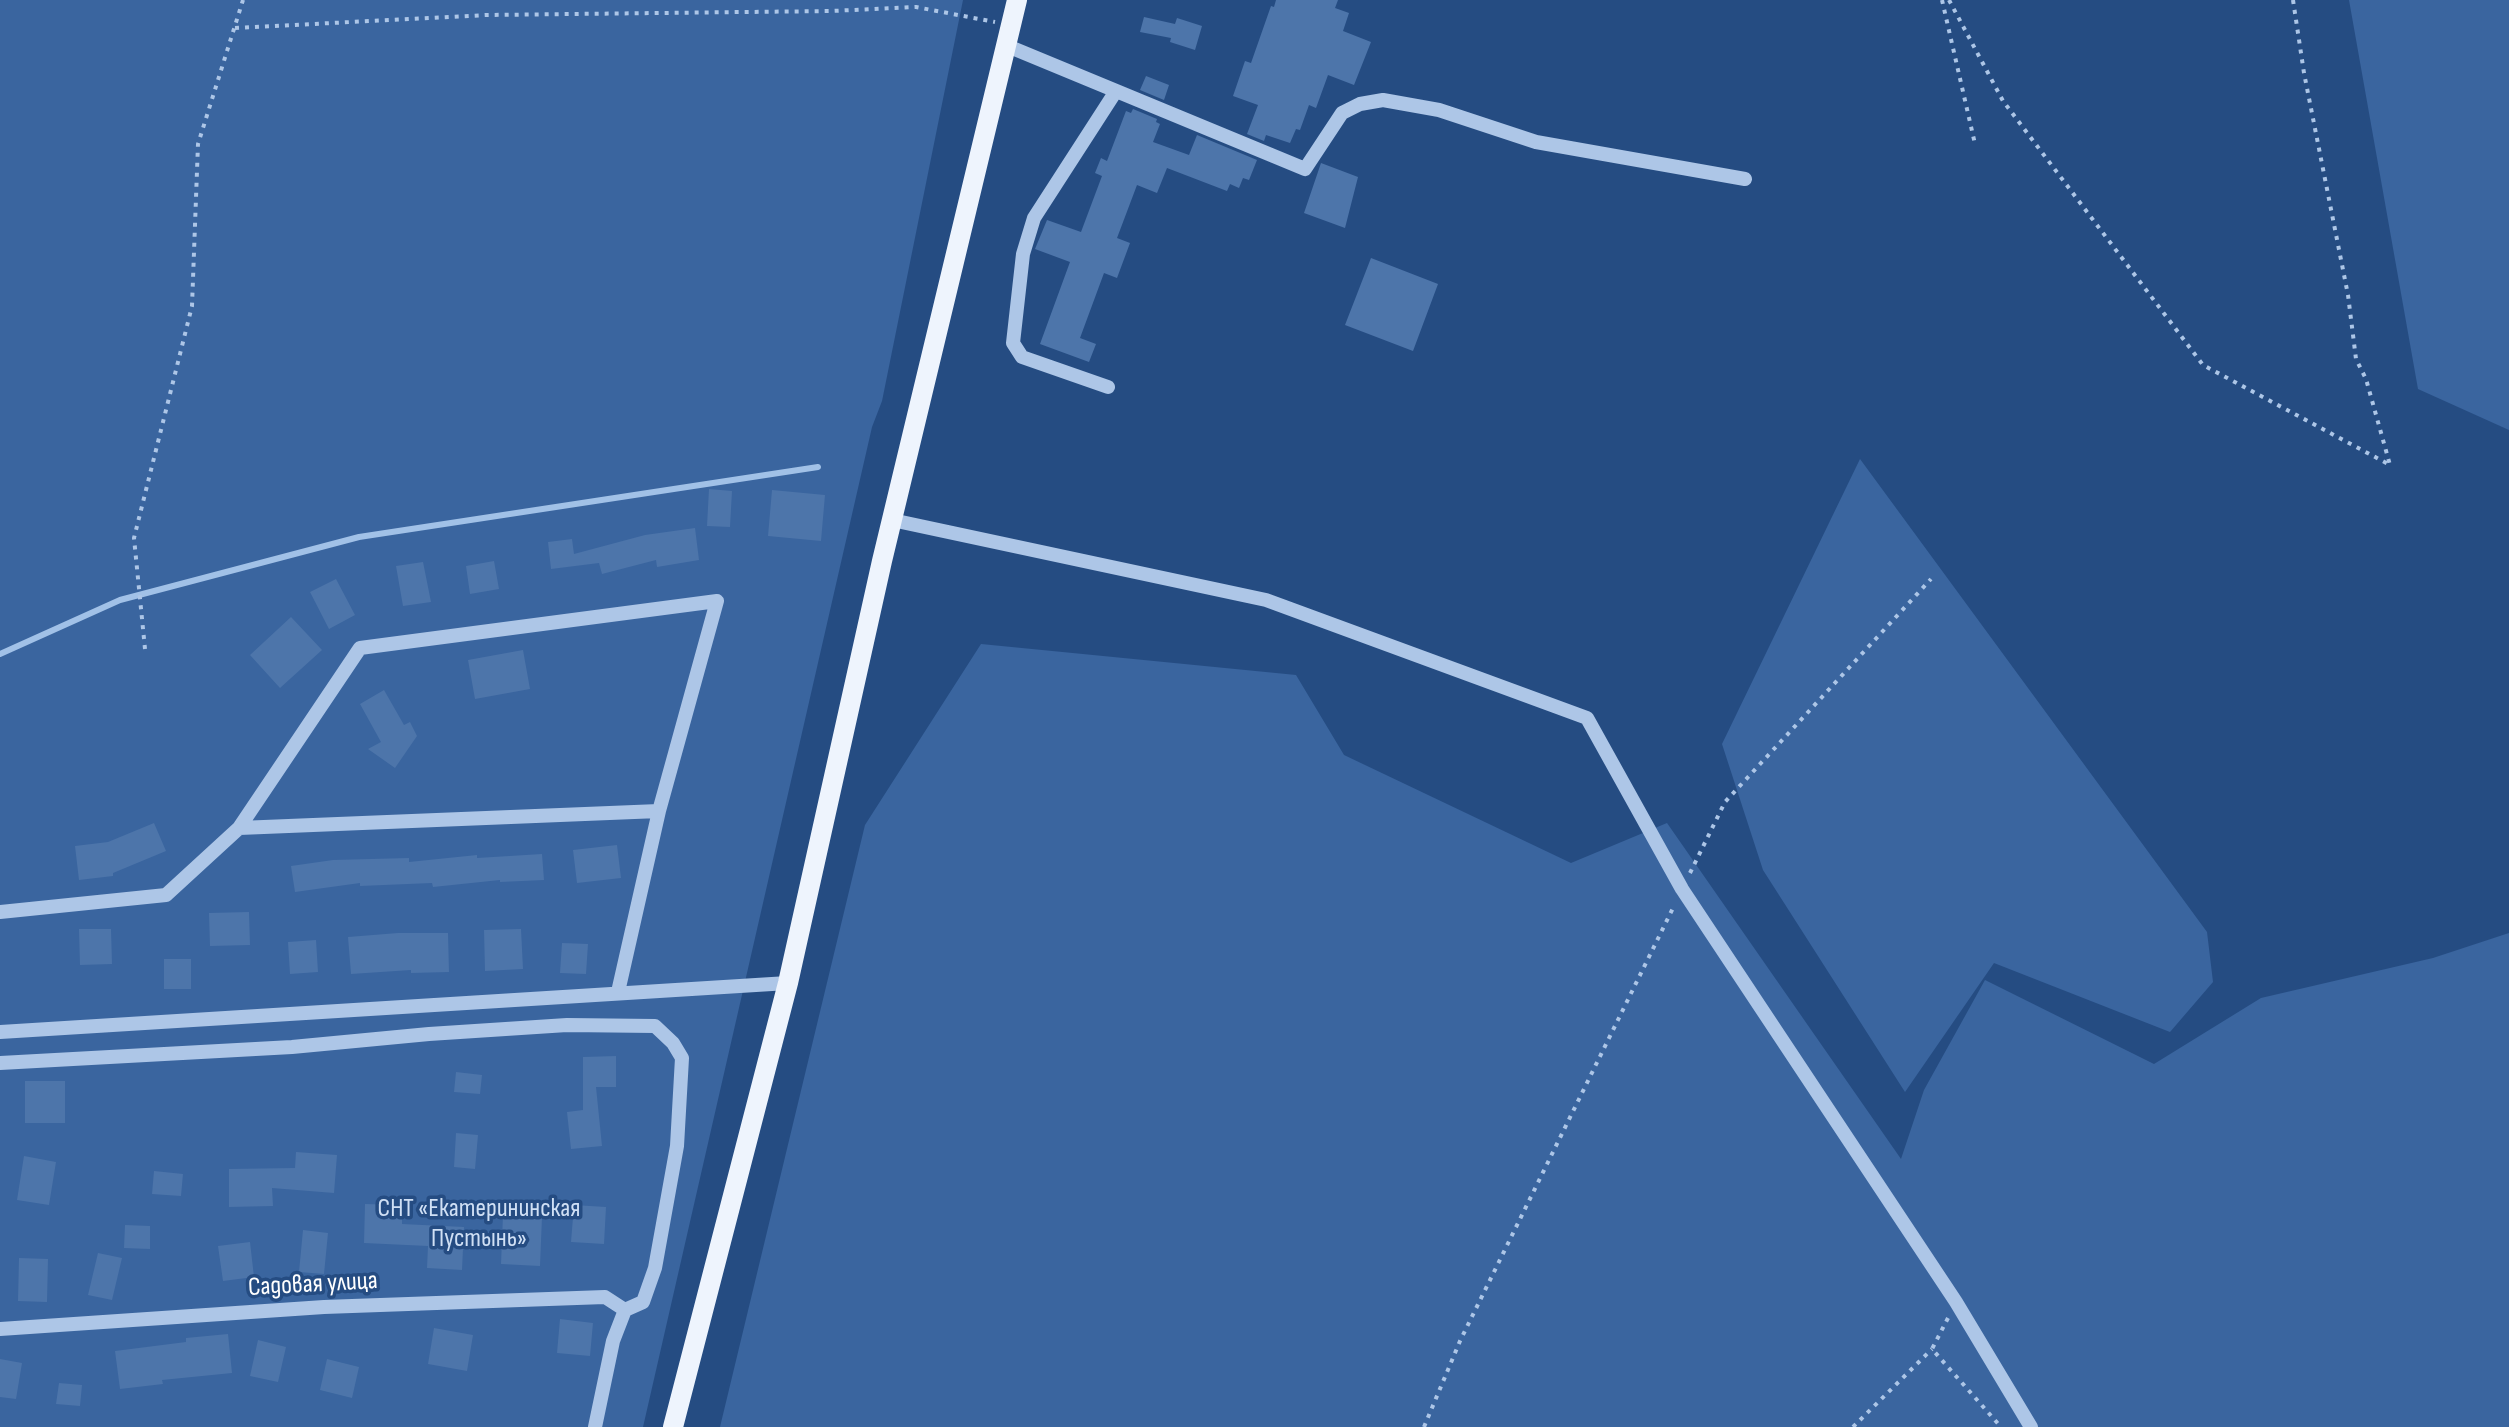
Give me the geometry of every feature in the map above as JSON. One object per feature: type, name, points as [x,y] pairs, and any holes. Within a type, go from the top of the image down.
[{"type":"main road","points":[[673,1427],[788,983],[892,520],[1017,0]]},
{"type":"street","points":[[1005,45],[1305,169],[1342,113],[1360,104],[1383,100],[1439,110],[1536,142],[1745,179]]},
{"type":"street","points":[[1108,387],[1022,357],[1013,343],[1023,254],[1034,218],[1116,91]]},
{"type":"street","points":[[892,520],[1266,600],[1587,718],[1682,889],[1956,1302],[2031,1427]]},
{"type":"street","points":[[0,912],[166,895],[239,828],[360,648],[717,601],[659,811],[618,992]]},
{"type":"street","points":[[239,828],[659,811]]},
{"type":"street","points":[[0,1032],[788,983]]},
{"type":"street","points":[[0,1063],[292,1047],[552,1026],[655,1026],[673,1043],[682,1058],[677,1146],[655,1268],[643,1302],[625,1310],[613,1341],[595,1427]]},
{"type":"street","name":"Садовая улица","points":[[0,1329],[324,1307],[605,1297],[625,1310]]},
{"type":"path","points":[[145,649],[134,538],[192,306],[198,144],[243,0]]},
{"type":"path","points":[[1942,0],[1975,144]]},
{"type":"path","points":[[1949,0],[2003,101],[2203,365],[2390,465],[2366,379],[2356,359],[2348,295],[2304,73],[2293,0]]},
{"type":"path","points":[[235,28],[487,15],[831,11],[916,7],[1011,24]]},
{"type":"path","points":[[1424,1427],[1460,1341],[1725,802],[1931,579]]},
{"type":"path","points":[[1853,1427],[1932,1349],[1956,1302]]},
{"type":"path","points":[[1932,1349],[2001,1427]]},
{"type":"green space","name":"СНТ «Екатерининская Пустынь»","points":[[0,0],[963,0],[882,401],[872,427],[643,1427],[0,1427]]},
{"type":"green space","points":[[2349,0],[2509,0],[2509,430],[2418,389]]},
{"type":"green space","points":[[1860,459],[2207,932],[2213,982],[2170,1032],[1994,963],[1905,1092],[1763,870],[1722,744]]},
{"type":"green space","points":[[981,644],[1296,675],[1344,755],[1571,863],[1667,823],[1901,1159],[1924,1090],[1985,980],[2154,1064],[2261,998],[2433,958],[2509,933],[2509,1427],[720,1427],[865,825]]},
{"type":"building","points":[[1276,0],[1338,0],[1335,8],[1349,13],[1343,31],[1371,42],[1354,85],[1328,75],[1316,108],[1309,105],[1300,130],[1296,129],[1290,143],[1266,135],[1264,141],[1247,134],[1258,105],[1233,96],[1245,61],[1251,63],[1271,6],[1274,7]]},
{"type":"building","points":[[1144,17],[1175,24],[1177,18],[1202,26],[1195,50],[1170,42],[1171,38],[1140,32]]},
{"type":"building","points":[[1146,76],[1169,85],[1164,100],[1140,90]]},
{"type":"building","points":[[1133,109],[1157,119],[1156,122],[1160,124],[1153,142],[1189,155],[1197,135],[1257,160],[1249,180],[1243,178],[1239,188],[1230,184],[1227,191],[1167,168],[1157,193],[1137,185],[1117,238],[1130,243],[1117,278],[1104,273],[1080,338],[1096,344],[1089,362],[1040,344],[1070,262],[1035,249],[1047,220],[1081,232],[1102,176],[1095,173],[1101,158],[1107,161],[1126,111],[1131,113]]},
{"type":"building","points":[[1321,163],[1358,177],[1345,228],[1304,213]]},
{"type":"building","points":[[1371,258],[1438,284],[1413,351],[1345,325]]},
{"type":"building","points":[[709,489],[732,491],[730,527],[707,526]]},
{"type":"building","points":[[772,490],[825,495],[821,541],[768,536]]},
{"type":"building","points":[[695,528],[699,560],[657,567],[656,560],[602,574],[599,563],[551,569],[548,542],[572,539],[574,554],[645,535]]},
{"type":"building","points":[[494,561],[499,589],[470,594],[466,566]]},
{"type":"building","points":[[423,562],[431,602],[403,606],[396,566]]},
{"type":"building","points":[[336,579],[355,615],[329,629],[310,592]]},
{"type":"building","points":[[291,617],[322,650],[280,688],[250,655]]},
{"type":"building","points":[[523,650],[530,689],[475,699],[468,660]]},
{"type":"building","points":[[384,690],[404,725],[410,722],[417,736],[395,768],[368,749],[381,742],[360,704]]},
{"type":"building","points":[[154,823],[166,851],[113,873],[113,876],[79,880],[75,846],[108,842]]},
{"type":"building","points":[[617,845],[621,878],[577,883],[573,850]]},
{"type":"building","points":[[542,854],[544,880],[500,880],[433,887],[432,883],[360,886],[360,883],[295,892],[291,866],[333,860],[409,858],[409,862],[477,855],[477,858]]},
{"type":"building","points":[[249,912],[250,945],[210,946],[209,913]]},
{"type":"building","points":[[79,929],[111,929],[112,964],[80,965]]},
{"type":"building","points":[[521,929],[523,969],[485,971],[484,930]]},
{"type":"building","points":[[448,933],[449,972],[411,973],[411,970],[351,974],[348,937]]},
{"type":"building","points":[[316,940],[318,972],[290,974],[288,942]]},
{"type":"building","points":[[562,943],[588,944],[586,974],[560,973]]},
{"type":"building","points":[[164,959],[191,959],[191,989],[164,989]]},
{"type":"building","points":[[616,1056],[616,1087],[596,1087],[602,1146],[571,1149],[567,1112],[583,1110],[583,1057]]},
{"type":"building","points":[[456,1072],[482,1075],[480,1094],[454,1092]]},
{"type":"building","points":[[25,1081],[65,1081],[65,1123],[25,1123]]},
{"type":"building","points":[[456,1133],[478,1135],[475,1169],[454,1167]]},
{"type":"building","points":[[296,1152],[337,1155],[334,1193],[272,1188],[273,1206],[229,1207],[229,1169],[295,1168]]},
{"type":"building","points":[[24,1156],[56,1162],[49,1205],[17,1200]]},
{"type":"building","points":[[154,1171],[183,1174],[181,1196],[152,1194]]},
{"type":"building","points":[[365,1204],[402,1205],[402,1224],[464,1227],[462,1270],[427,1268],[428,1246],[364,1243]]},
{"type":"building","points":[[574,1205],[606,1207],[604,1244],[571,1242]]},
{"type":"building","points":[[503,1215],[542,1217],[540,1266],[501,1264]]},
{"type":"building","points":[[125,1225],[150,1226],[150,1249],[124,1248]]},
{"type":"building","points":[[303,1230],[328,1233],[324,1274],[299,1272]]},
{"type":"building","points":[[250,1242],[254,1277],[223,1281],[218,1246]]},
{"type":"building","points":[[98,1253],[122,1258],[112,1300],[88,1295]]},
{"type":"building","points":[[19,1258],[48,1259],[47,1302],[18,1301]]},
{"type":"building","points":[[560,1319],[593,1323],[590,1356],[557,1353]]},
{"type":"building","points":[[434,1328],[473,1335],[467,1371],[428,1364]]},
{"type":"building","points":[[228,1334],[232,1373],[162,1380],[163,1384],[120,1389],[115,1351]]},
{"type":"building","points":[[258,1340],[286,1347],[278,1382],[250,1376]]},
{"type":"building","points":[[0,1359],[22,1363],[16,1399],[0,1397]]},
{"type":"building","points":[[327,1359],[359,1367],[352,1398],[320,1390]]},
{"type":"building","points":[[59,1383],[82,1385],[80,1406],[56,1404]]},
{"type":"waterway","points":[[0,654],[120,600],[359,537],[818,467]]}]
